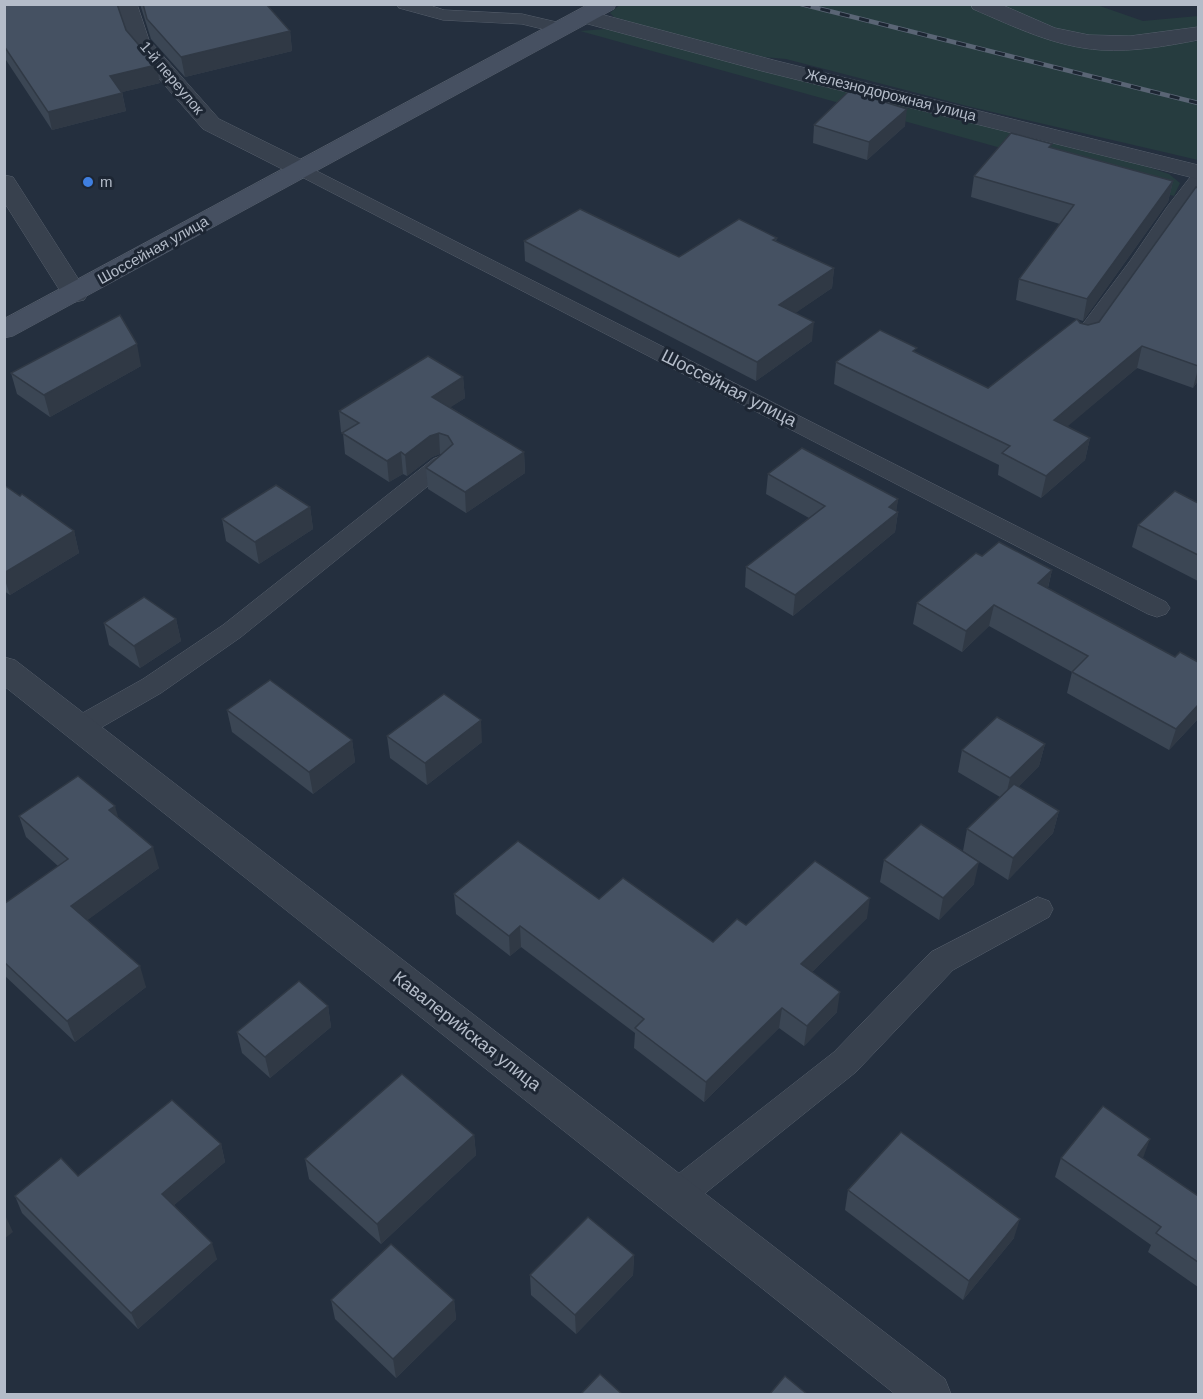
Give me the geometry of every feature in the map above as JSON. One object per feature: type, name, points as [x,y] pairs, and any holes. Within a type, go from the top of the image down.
[{"type":"main road","name":"Шоссейная улица","points":[[4,330],[75,294],[606,4]]},
{"type":"street","name":"1-й переулок","points":[[126,4],[139,42],[211,124],[301,169]]},
{"type":"street","points":[[981,4],[1037,28],[1088,42],[1147,41],[1198,34]]},
{"type":"street","name":"Железнодорожная улица","points":[[585,16],[770,66],[1198,172]]},
{"type":"street","points":[[4,182],[75,294]]},
{"type":"street","name":"Кавалерийская улица","points":[[4,668],[929,1395]]},
{"type":"lane","points":[[405,4],[443,15],[522,19],[559,28]]},
{"type":"lane","name":"Шоссейная улица","points":[[301,169],[1158,608]]},
{"type":"lane","points":[[1084,337],[1198,180]]},
{"type":"lane","points":[[80,727],[152,686],[232,631],[441,464]]},
{"type":"lane","points":[[676,1196],[845,1062],[942,962],[1038,909]]},
{"type":"green space","points":[[621,4],[969,4],[1017,25],[1136,47],[1198,41],[1198,160],[967,106],[786,59],[764,57],[667,33],[614,17],[610,13]]},
{"type":"green space","points":[[993,5],[1097,5],[1143,21],[1198,16],[1198,29],[1103,39],[1077,36]]},
{"type":"green space","points":[[605,29],[1142,165],[1169,174],[1180,183],[1174,196],[580,31]]},
{"type":"building","points":[[4,4],[117,4],[126,30],[156,65],[110,76],[122,93],[48,112],[4,46]]},
{"type":"building","points":[[143,4],[266,4],[290,31],[181,57],[147,19]]},
{"type":"building","points":[[849,91],[907,109],[869,142],[814,125]]},
{"type":"building","points":[[1011,133],[1052,144],[1049,147],[1173,181],[1087,299],[1019,279],[1074,205],[974,176]]},
{"type":"building","points":[[1196,187],[1198,188],[1198,366],[1142,346],[1054,420],[1090,438],[1046,476],[1002,453],[1010,446],[836,362],[880,330],[917,348],[913,351],[988,388],[1077,319],[1080,323],[1088,325],[1099,322]]},
{"type":"building","points":[[580,209],[679,257],[739,219],[777,238],[773,240],[834,268],[779,305],[814,322],[757,362],[524,241]]},
{"type":"building","points":[[120,315],[137,344],[44,395],[11,373]]},
{"type":"building","points":[[428,356],[463,377],[432,397],[524,452],[465,492],[426,468],[453,444],[448,436],[439,433],[430,436],[405,455],[401,452],[387,461],[342,433],[359,423],[339,411]]},
{"type":"building","points":[[802,448],[898,499],[889,507],[898,512],[795,595],[746,567],[825,506],[768,474]]},
{"type":"building","points":[[4,485],[20,496],[22,494],[74,531],[4,573]]},
{"type":"building","points":[[276,485],[310,507],[255,542],[222,519]]},
{"type":"building","points":[[1175,491],[1198,503],[1198,555],[1138,525]]},
{"type":"building","points":[[999,542],[1052,570],[1038,583],[1175,657],[1180,652],[1198,662],[1198,705],[1176,729],[1072,672],[1088,656],[994,605],[966,631],[917,603],[976,553],[982,556]]},
{"type":"building","points":[[144,597],[176,619],[134,646],[104,623]]},
{"type":"building","points":[[270,680],[352,740],[309,772],[227,710]]},
{"type":"building","points":[[444,694],[481,720],[425,763],[387,736]]},
{"type":"building","points":[[997,717],[1045,744],[1010,778],[962,750]]},
{"type":"building","points":[[78,776],[115,806],[109,810],[153,847],[71,906],[140,966],[67,1021],[4,962],[4,904],[68,859],[19,816]]},
{"type":"building","points":[[1014,784],[1059,811],[1013,858],[967,829]]},
{"type":"building","points":[[921,824],[979,862],[943,898],[884,860]]},
{"type":"building","points":[[518,841],[599,899],[623,878],[713,942],[737,919],[746,925],[815,861],[870,898],[801,964],[840,992],[807,1026],[782,1008],[706,1082],[635,1028],[644,1019],[520,926],[509,936],[454,894]]},
{"type":"building","points":[[299,981],[328,1006],[265,1057],[237,1032]]},
{"type":"building","points":[[402,1074],[474,1135],[377,1224],[305,1159]]},
{"type":"building","points":[[172,1100],[221,1144],[162,1194],[212,1243],[131,1313],[15,1196],[61,1158],[78,1176]]},
{"type":"building","points":[[1103,1106],[1150,1139],[1138,1155],[1198,1196],[1198,1262],[1156,1233],[1161,1227],[1061,1158]]},
{"type":"building","points":[[901,1132],[1020,1219],[969,1281],[848,1190]]},
{"type":"building","points":[[588,1217],[634,1255],[575,1315],[530,1275]]},
{"type":"building","points":[[391,1244],[454,1300],[393,1359],[331,1300]]},
{"type":"building","points":[[600,1374],[623,1395],[580,1395]]},
{"type":"building","points":[[785,1376],[808,1395],[769,1395]]},
{"type":"railway","points":[[801,4],[1198,103]]},
{"type":"place","name":"m","points":[[88,182]]}]
